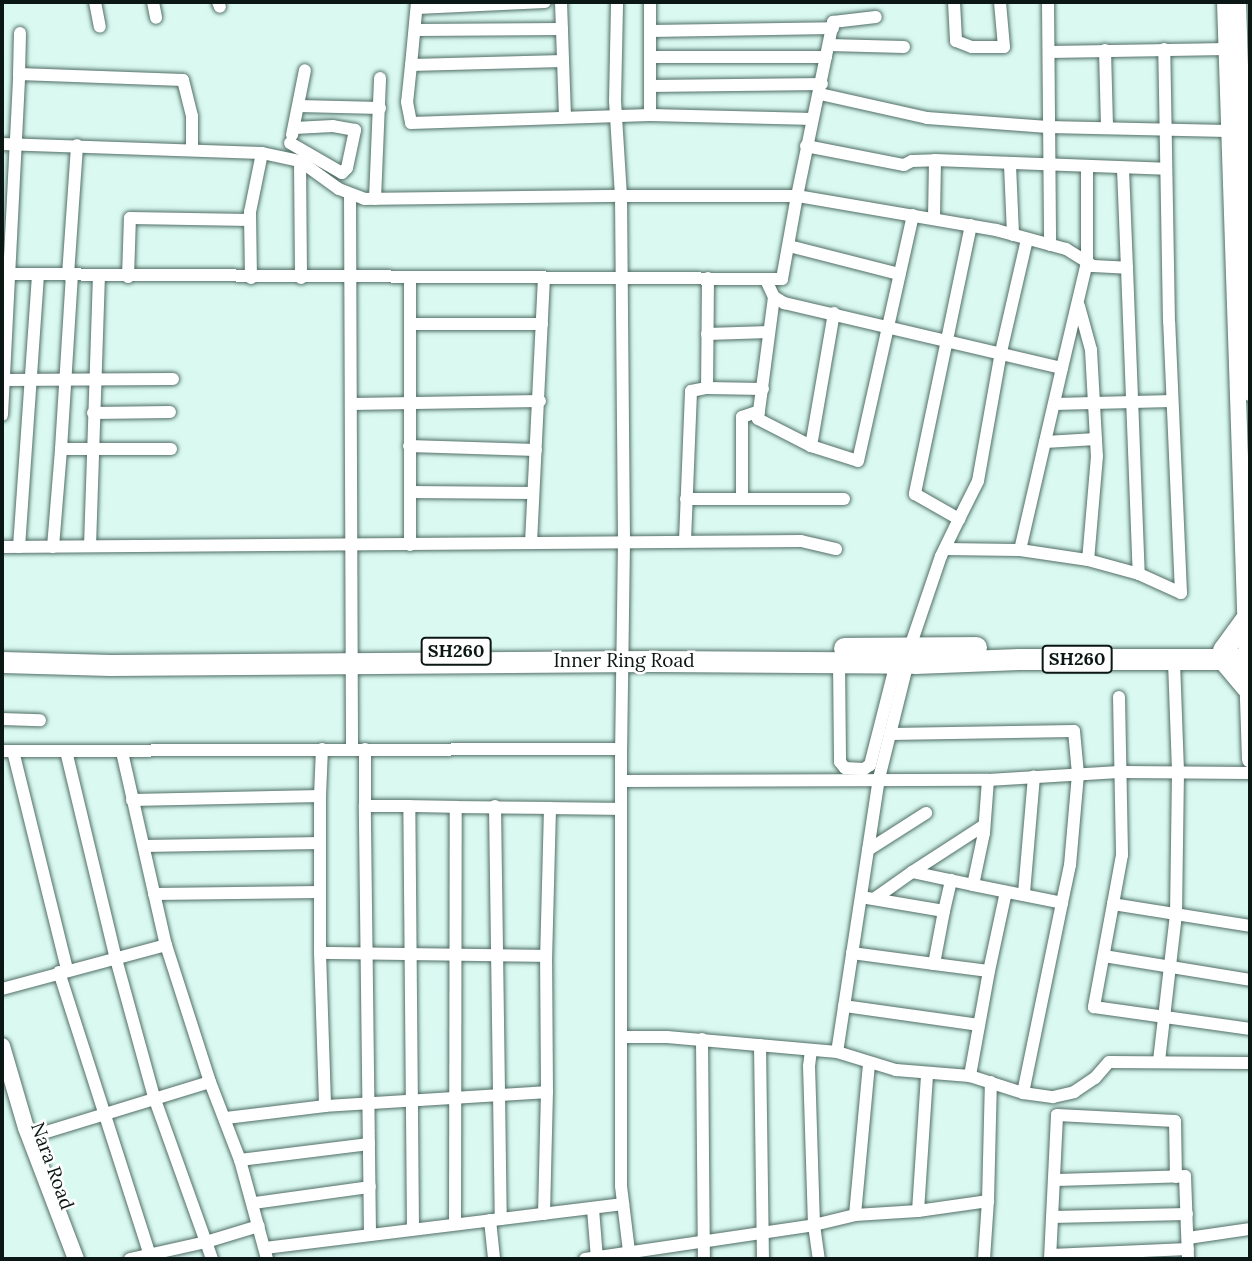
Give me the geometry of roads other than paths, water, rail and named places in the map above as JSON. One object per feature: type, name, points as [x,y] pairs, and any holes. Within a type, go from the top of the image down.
[{"type":"highway","points":[[1245,620],[1223,654],[1246,687]]},
{"type":"highway","name":"Inner Ring Road","points":[[624,654],[664,651],[1174,660],[1223,654]]},
{"type":"highway","name":"Inner Ring Road","points":[[2,652],[353,658]]},
{"type":"highway","name":"Inner Ring Road","points":[[2,662],[624,654],[839,662],[905,657],[1248,654]]},
{"type":"street","points":[[95,2],[100,27]]},
{"type":"street","points":[[153,2],[156,18]]},
{"type":"street","points":[[545,2],[417,5],[407,102],[411,123],[650,115],[812,119]]},
{"type":"street","points":[[562,2],[565,117]]},
{"type":"street","points":[[617,2],[624,542],[621,749],[623,1204],[630,1256]]},
{"type":"street","points":[[650,2],[650,115]]},
{"type":"street","points":[[954,2],[956,41],[972,47],[1004,47],[1000,2]]},
{"type":"street","points":[[1048,2],[1050,245]]},
{"type":"street","points":[[1225,2],[1239,49]]},
{"type":"street","points":[[1238,2],[1244,330],[1245,620],[1248,654],[1246,687],[1250,760]]},
{"type":"street","points":[[5,274],[251,278],[782,279],[806,146],[821,89],[833,22],[876,17]]},
{"type":"street","points":[[650,31],[833,28]]},
{"type":"street","points":[[416,30],[562,29]]},
{"type":"street","points":[[2,415],[5,274],[17,145],[20,33]]},
{"type":"street","points":[[650,57],[904,47]]},
{"type":"street","points":[[945,549],[1020,550],[1088,560],[1139,575],[1181,593],[1172,401],[1164,49]]},
{"type":"street","points":[[1049,52],[1239,49]]},
{"type":"street","points":[[1105,50],[1107,128]]},
{"type":"street","points":[[411,65],[563,61]]},
{"type":"street","points":[[301,278],[290,143],[305,70]]},
{"type":"street","points":[[19,74],[183,80],[192,116],[192,149]]},
{"type":"street","points":[[375,199],[380,78]]},
{"type":"street","points":[[650,86],[821,89],[927,118],[1048,127],[1239,135]]},
{"type":"street","points":[[299,106],[380,108]]},
{"type":"street","points":[[293,128],[333,126],[355,130],[348,168],[342,173]]},
{"type":"street","points":[[290,143],[342,173],[347,193],[351,278],[349,545],[358,749],[365,806],[370,1234]]},
{"type":"street","points":[[2,144],[262,153],[293,160],[347,193],[375,199],[797,196],[971,225],[1066,249],[1093,266],[1127,268]]},
{"type":"street","points":[[54,547],[77,145]]},
{"type":"street","points":[[806,146],[904,165],[912,161],[935,160],[1165,169]]},
{"type":"street","points":[[251,278],[250,220],[262,153]]},
{"type":"street","points":[[934,218],[935,160]]},
{"type":"street","points":[[1010,165],[1013,235]]},
{"type":"street","points":[[1020,550],[1087,262],[1087,167]]},
{"type":"street","points":[[1123,169],[1139,575]]},
{"type":"street","points":[[766,280],[774,297],[758,419],[811,446],[858,461],[913,215]]},
{"type":"street","points":[[128,277],[130,218],[250,220]]},
{"type":"street","points":[[959,519],[915,494],[971,225]]},
{"type":"street","points":[[839,662],[841,762],[845,768],[864,769],[870,765],[905,657],[945,549],[978,481],[1001,352],[1027,239]]},
{"type":"street","points":[[789,246],[899,274]]},
{"type":"street","points":[[19,547],[38,275]]},
{"type":"street","points":[[90,546],[99,276]]},
{"type":"street","points":[[410,278],[410,545]]},
{"type":"street","points":[[531,543],[544,278]]},
{"type":"street","points":[[707,388],[708,278]]},
{"type":"street","points":[[774,297],[784,303],[1062,368]]},
{"type":"street","points":[[1079,305],[1091,350],[1096,439],[1088,560]]},
{"type":"street","points":[[811,446],[834,313]]},
{"type":"street","points":[[410,324],[542,324]]},
{"type":"street","points":[[1244,330],[1250,393]]},
{"type":"street","points":[[707,334],[769,332]]},
{"type":"street","points":[[4,380],[173,379]]},
{"type":"street","points":[[685,541],[691,391],[707,388],[763,389]]},
{"type":"street","points":[[351,404],[540,401]]},
{"type":"street","points":[[1054,404],[1172,401]]},
{"type":"street","points":[[741,499],[742,417],[760,411]]},
{"type":"street","points":[[93,413],[170,412]]},
{"type":"street","points":[[1045,442],[1096,439]]},
{"type":"street","points":[[409,446],[536,450]]},
{"type":"street","points":[[61,449],[171,449]]},
{"type":"street","points":[[410,492],[533,493]]},
{"type":"street","points":[[686,499],[844,499]]},
{"type":"street","points":[[2,547],[801,541],[836,548]]},
{"type":"street","points":[[836,1052],[879,778],[905,657]]},
{"type":"street","points":[[1159,1062],[1176,915],[1178,771],[1174,660]]},
{"type":"street","points":[[1119,697],[1122,855],[1094,1007],[1250,1029]]},
{"type":"street","points":[[2,719],[40,720]]},
{"type":"street","points":[[890,734],[1074,731],[1078,774],[1070,865],[1023,1093]]},
{"type":"street","points":[[322,749],[318,892],[325,1106]]},
{"type":"street","points":[[150,1257],[102,1113],[8,751],[621,749]]},
{"type":"street","points":[[66,751],[116,959],[154,1097],[212,1259]]},
{"type":"street","points":[[122,752],[166,945],[210,1082],[226,1118],[254,1203],[266,1254],[370,1234],[623,1204]]},
{"type":"street","points":[[621,781],[879,778],[988,780],[1119,772],[1250,773]]},
{"type":"street","points":[[1024,893],[1034,776]]},
{"type":"street","points":[[973,885],[988,780]]},
{"type":"street","points":[[132,800],[320,796]]},
{"type":"street","points":[[365,806],[621,809]]},
{"type":"street","points":[[409,806],[414,1101],[413,1229]]},
{"type":"street","points":[[455,1224],[456,807]]},
{"type":"street","points":[[494,1259],[499,1095],[495,807]]},
{"type":"street","points":[[544,1214],[550,808]]},
{"type":"street","points":[[868,850],[926,813]]},
{"type":"street","points":[[874,899],[983,826]]},
{"type":"street","points":[[144,846],[320,843]]},
{"type":"street","points":[[912,872],[1006,892],[1024,893],[1062,903]]},
{"type":"street","points":[[934,964],[951,880]]},
{"type":"street","points":[[154,894],[318,892]]},
{"type":"street","points":[[970,1076],[1006,892]]},
{"type":"street","points":[[860,897],[944,911]]},
{"type":"street","points":[[1113,904],[1250,926]]},
{"type":"street","points":[[2,989],[166,945]]},
{"type":"street","points":[[320,953],[411,952],[546,956]]},
{"type":"street","points":[[852,953],[989,971]]},
{"type":"street","points":[[1104,956],[1250,981]]},
{"type":"street","points":[[844,1006],[979,1025]]},
{"type":"street","points":[[622,1037],[702,1039],[836,1052],[869,1063],[927,1075],[970,1076],[1023,1093],[1053,1097],[1074,1092],[1095,1078],[1109,1062],[1250,1063]]},
{"type":"street","points":[[702,1039],[704,1259]]},
{"type":"street","points":[[760,1045],[763,1259]]},
{"type":"street","points":[[2,1046],[30,1137],[76,1259]]},
{"type":"street","points":[[811,1050],[809,1066],[814,1225],[820,1259]]},
{"type":"street","points":[[855,1215],[869,1063]]},
{"type":"street","points":[[918,1211],[927,1075]]},
{"type":"street","points":[[30,1137],[210,1082]]},
{"type":"street","points":[[984,1259],[991,1082]]},
{"type":"street","name":"Nara Road","points":[[2,1087],[64,1259]]},
{"type":"street","points":[[226,1118],[325,1106],[547,1092]]},
{"type":"street","points":[[1054,1180],[1176,1177],[1185,1176],[1188,1254],[1051,1257],[1052,1217],[1057,1115],[1175,1121],[1176,1177]]},
{"type":"street","points":[[240,1160],[369,1144]]},
{"type":"street","points":[[254,1203],[370,1187]]},
{"type":"street","points":[[593,1209],[593,1259],[630,1256],[814,1225],[855,1215],[918,1211],[988,1201]]},
{"type":"street","points":[[1052,1217],[1187,1214]]},
{"type":"street","points":[[130,1259],[150,1257],[259,1226]]},
{"type":"street","points":[[1188,1236],[1250,1229]]}]
